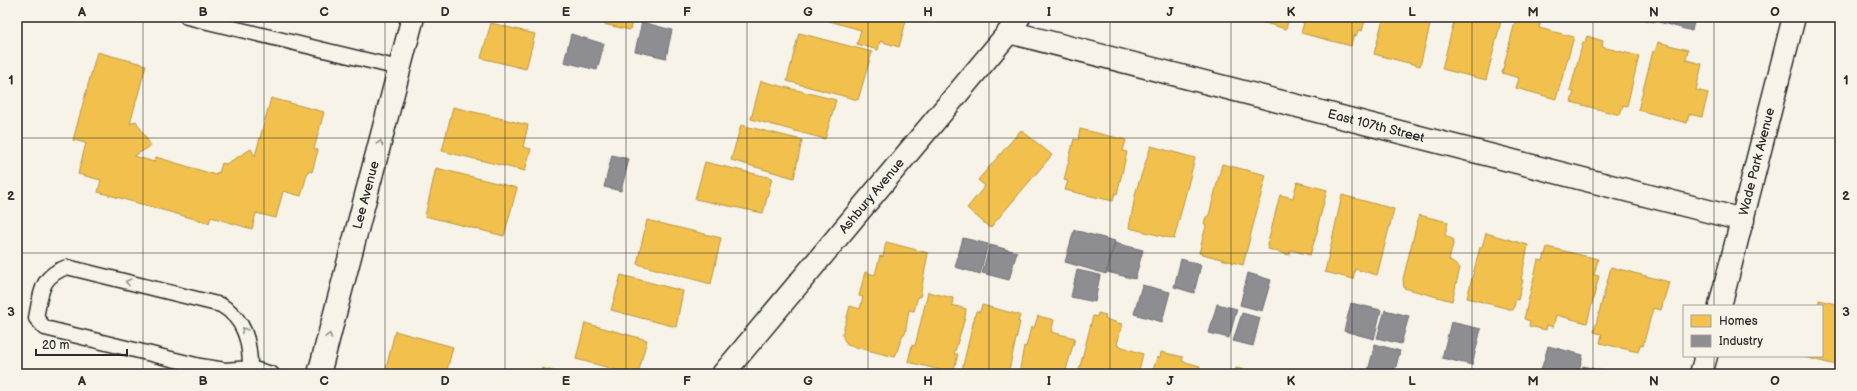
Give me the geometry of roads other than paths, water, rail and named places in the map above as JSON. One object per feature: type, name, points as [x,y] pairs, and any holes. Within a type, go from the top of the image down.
[{"type":"street","name":"Lee Avenue","points":[[319,374],[412,17]]},
{"type":"street","name":"Wade Park Avenue","points":[[1720,305],[1794,17]]},
{"type":"street","name":"East 107th Street","points":[[1014,24],[1742,220]]},
{"type":"street","name":"Ashbury Avenue","points":[[724,374],[1014,24]]},
{"type":"street","points":[[1701,374],[1706,357]]},
{"type":"lane","points":[[187,17],[399,68]]},
{"type":"lane","points":[[250,368],[250,348],[245,331],[232,313],[221,306],[67,267],[57,270],[44,282],[36,318],[45,328],[200,366],[225,370],[250,368],[272,374]]}]
